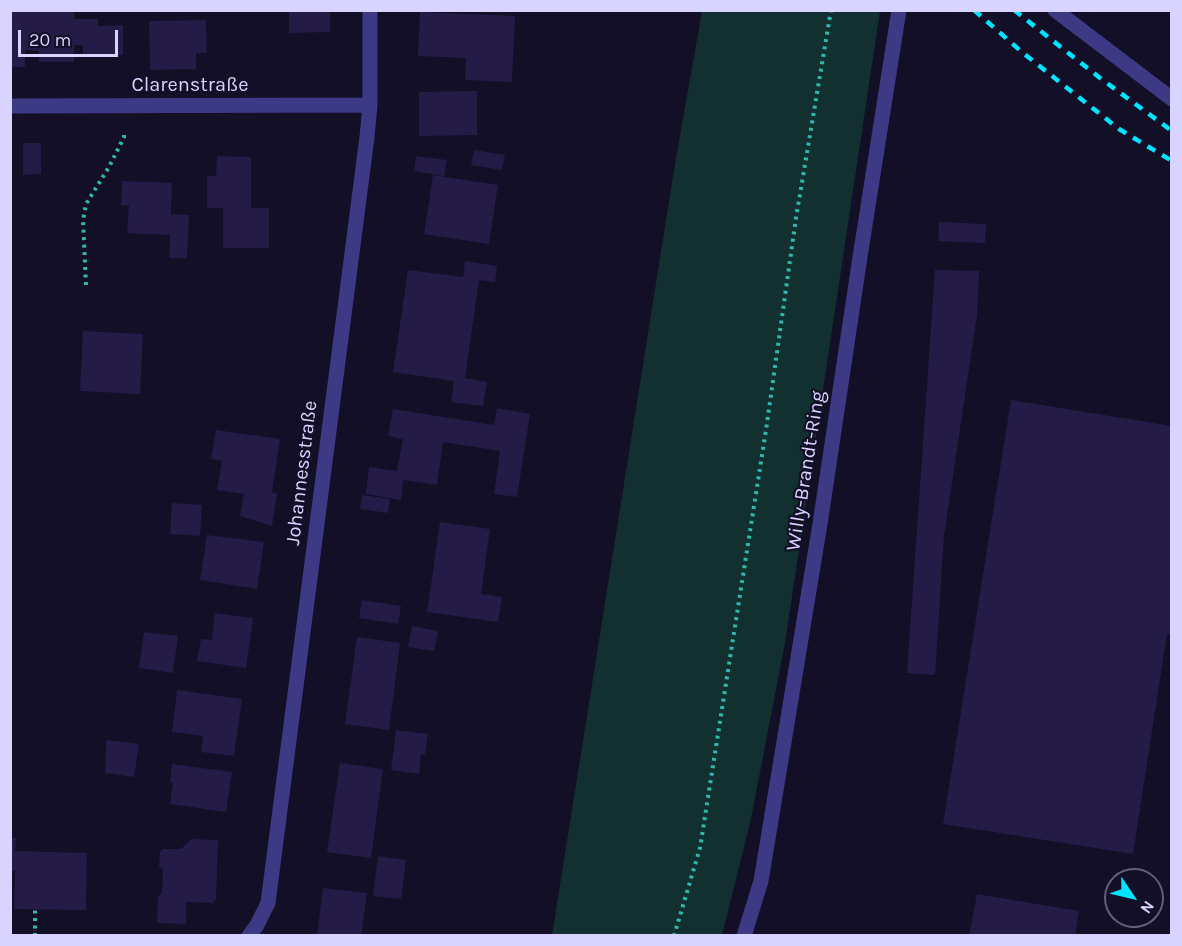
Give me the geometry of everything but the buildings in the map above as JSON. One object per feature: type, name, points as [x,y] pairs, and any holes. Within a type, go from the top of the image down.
[{"type":"street","name":"Johannesstraße","points":[[249,936],[268,903],[370,105],[370,10]]},
{"type":"street","name":"Willy-Brandt-Ring","points":[[744,936],[763,869],[820,524],[900,10]]},
{"type":"street","points":[[1055,10],[1172,99]]},
{"type":"street","name":"Clarenstraße","points":[[10,106],[370,105]]},
{"type":"path","points":[[674,936],[700,848],[766,430],[796,218],[831,10]]},
{"type":"path","points":[[86,285],[83,220],[86,204],[124,137],[122,106]]},
{"type":"path","points":[[35,909],[35,936]]},
{"type":"green space","points":[[702,11],[880,11],[785,643],[751,819],[722,935],[552,935],[675,164]]},
{"type":"railway","points":[[974,10],[1023,53],[1119,129],[1172,161]]},
{"type":"railway","points":[[1014,10],[1172,131]]}]
